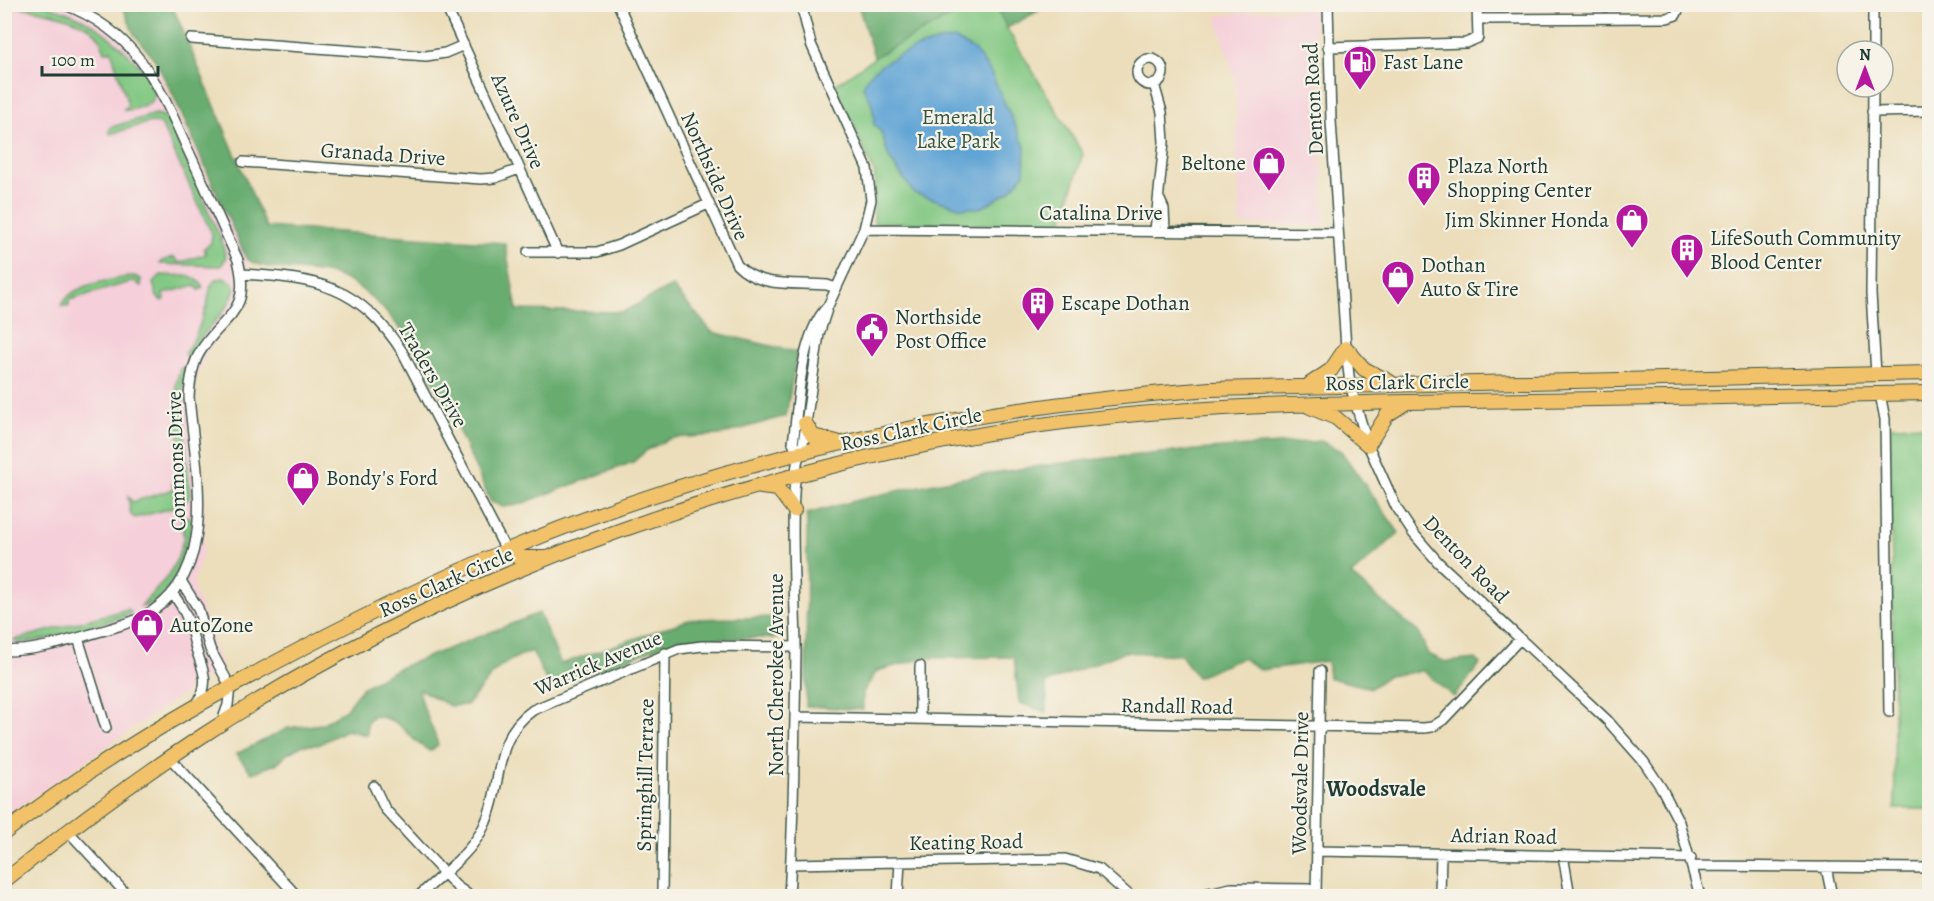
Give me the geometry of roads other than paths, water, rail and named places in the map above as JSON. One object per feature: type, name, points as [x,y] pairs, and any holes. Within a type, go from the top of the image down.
[{"type":"highway","points":[[1307,386],[1331,370],[1346,348],[1364,369],[1395,384]]},
{"type":"highway","name":"Ross Clark Circle","points":[[4,833],[118,753],[196,705],[367,614],[506,550],[666,492],[797,453],[959,420],[1039,407],[1164,393],[1253,387],[1929,373]]},
{"type":"highway","points":[[1876,374],[1880,394]]},
{"type":"highway","points":[[1748,376],[1749,396]]},
{"type":"highway","points":[[1583,399],[1590,380]]},
{"type":"highway","points":[[1242,407],[1252,395],[1253,387]]},
{"type":"highway","points":[[1164,393],[1165,411]]},
{"type":"highway","name":"Ross Clark Circle","points":[[4,881],[68,831],[220,724],[380,634],[553,558],[673,514],[795,476],[918,447],[1042,425],[1165,411],[1408,402],[1929,393]]},
{"type":"highway","points":[[1305,405],[1336,418],[1368,446],[1387,415],[1408,402]]},
{"type":"highway","points":[[1039,407],[1042,425]]},
{"type":"highway","points":[[806,423],[813,436],[845,444]]},
{"type":"highway","points":[[756,487],[778,489],[794,510]]},
{"type":"highway","points":[[666,492],[673,514]]},
{"type":"highway","points":[[506,550],[519,558],[553,558]]},
{"type":"highway","points":[[367,614],[380,634]]},
{"type":"street","name":"Commons Drive","points":[[4,651],[38,648],[78,638],[142,617],[172,593],[181,581],[194,556],[198,528],[189,397],[191,376],[201,350],[225,324],[238,303],[243,285],[238,260],[150,71],[120,37],[96,20],[63,4]]},
{"type":"street","name":"Azure Drive","points":[[445,4],[558,253]]},
{"type":"street","name":"Northside Drive","points":[[618,4],[731,256],[744,272],[765,282],[836,288]]},
{"type":"street","name":"North Cherokee Avenue","points":[[797,453],[803,444],[815,350],[828,306],[864,229],[871,200],[867,168],[812,44],[801,4]]},
{"type":"street","name":"Denton Road","points":[[1328,4],[1328,47],[1346,348],[1350,385],[1368,446],[1391,498],[1413,533],[1452,575],[1607,720],[1644,762],[1672,806],[1692,862],[1700,897]]},
{"type":"street","points":[[1328,47],[1466,43],[1478,38],[1476,4]]},
{"type":"street","points":[[1478,19],[1667,18],[1676,15],[1681,4]]},
{"type":"street","points":[[1873,4],[1873,39]]},
{"type":"street","points":[[191,39],[426,56],[445,53],[464,45]]},
{"type":"street","points":[[1154,84],[1161,111],[1164,142],[1160,200],[1156,208],[1160,231]]},
{"type":"street","points":[[1873,99],[1871,294],[1876,374]]},
{"type":"street","points":[[1872,112],[1929,111]]},
{"type":"street","name":"Granada Drive","points":[[243,162],[481,179],[504,176],[519,169]]},
{"type":"street","points":[[528,252],[588,253],[608,249],[708,204]]},
{"type":"street","name":"Catalina Drive","points":[[864,229],[1338,233]]},
{"type":"street","name":"Traders Drive","points":[[242,274],[312,280],[335,289],[375,316],[403,352],[506,550]]},
{"type":"street","name":"North Cherokee Avenue","points":[[789,897],[796,647],[794,510],[797,453],[794,443],[807,347],[818,316],[828,306]]},
{"type":"street","points":[[1880,394],[1885,419],[1889,712]]},
{"type":"street","points":[[181,581],[198,608],[210,649],[230,686],[228,705],[220,724]]},
{"type":"street","points":[[172,593],[191,622],[203,663],[204,685],[196,705]]},
{"type":"street","points":[[78,638],[106,728]]},
{"type":"street","name":"Randall Road","points":[[795,717],[1432,727],[1452,712],[1520,639]]},
{"type":"street","name":"Warrick Avenue","points":[[419,897],[475,841],[483,828],[491,805],[504,745],[508,735],[523,717],[547,702],[665,653],[702,646],[796,647]]},
{"type":"street","name":"Springhill Terrace","points":[[662,897],[665,653]]},
{"type":"street","points":[[920,666],[921,719]]},
{"type":"street","name":"Woodsvale Drive","points":[[1316,893],[1320,671]]},
{"type":"street","points":[[170,758],[297,897]]},
{"type":"street","points":[[374,786],[385,809],[444,873],[470,897]]},
{"type":"street","points":[[68,831],[128,897]]},
{"type":"street","name":"Adrian Road","points":[[1317,851],[1563,855],[1826,867],[1929,868]]},
{"type":"street","points":[[1440,897],[1441,853]]},
{"type":"street","points":[[1563,855],[1570,897]]},
{"type":"street","name":"Keating Road","points":[[791,864],[1065,859],[1099,869],[1130,897]]},
{"type":"street","points":[[898,897],[900,862]]},
{"type":"street","points":[[1826,867],[1832,897]]},
{"type":"street","points":[[1194,897],[1222,888],[1316,893]]},
{"type":"water","points":[[955,39],[974,50],[990,71],[1025,147],[1024,174],[1010,191],[981,208],[962,208],[914,193],[889,158],[881,132],[873,123],[875,120],[871,102],[863,87],[868,78],[888,61],[931,43]]},
{"type":"place","name":"Fast Lane","points":[[1360,91]]},
{"type":"place","name":"Beltone","points":[[1269,192]]},
{"type":"place","name":"Plaza North Shopping Center","points":[[1424,207]]},
{"type":"place","name":"Jim Skinner Honda","points":[[1632,249]]},
{"type":"place","name":"LifeSouth Community Blood Center","points":[[1687,279]]},
{"type":"place","name":"Dothan Auto & Tire","points":[[1398,306]]},
{"type":"place","name":"Escape Dothan","points":[[1038,332]]},
{"type":"place","name":"Northside Post Office","points":[[872,358]]},
{"type":"place","name":"Bondy's Ford","points":[[303,507]]},
{"type":"place","name":"AutoZone","points":[[147,654]]},
{"type":"district","name":"Woodsvale","points":[[1376,788]]},
{"type":"park label","name":"Emerald Lake Park","points":[[958,129]]}]
